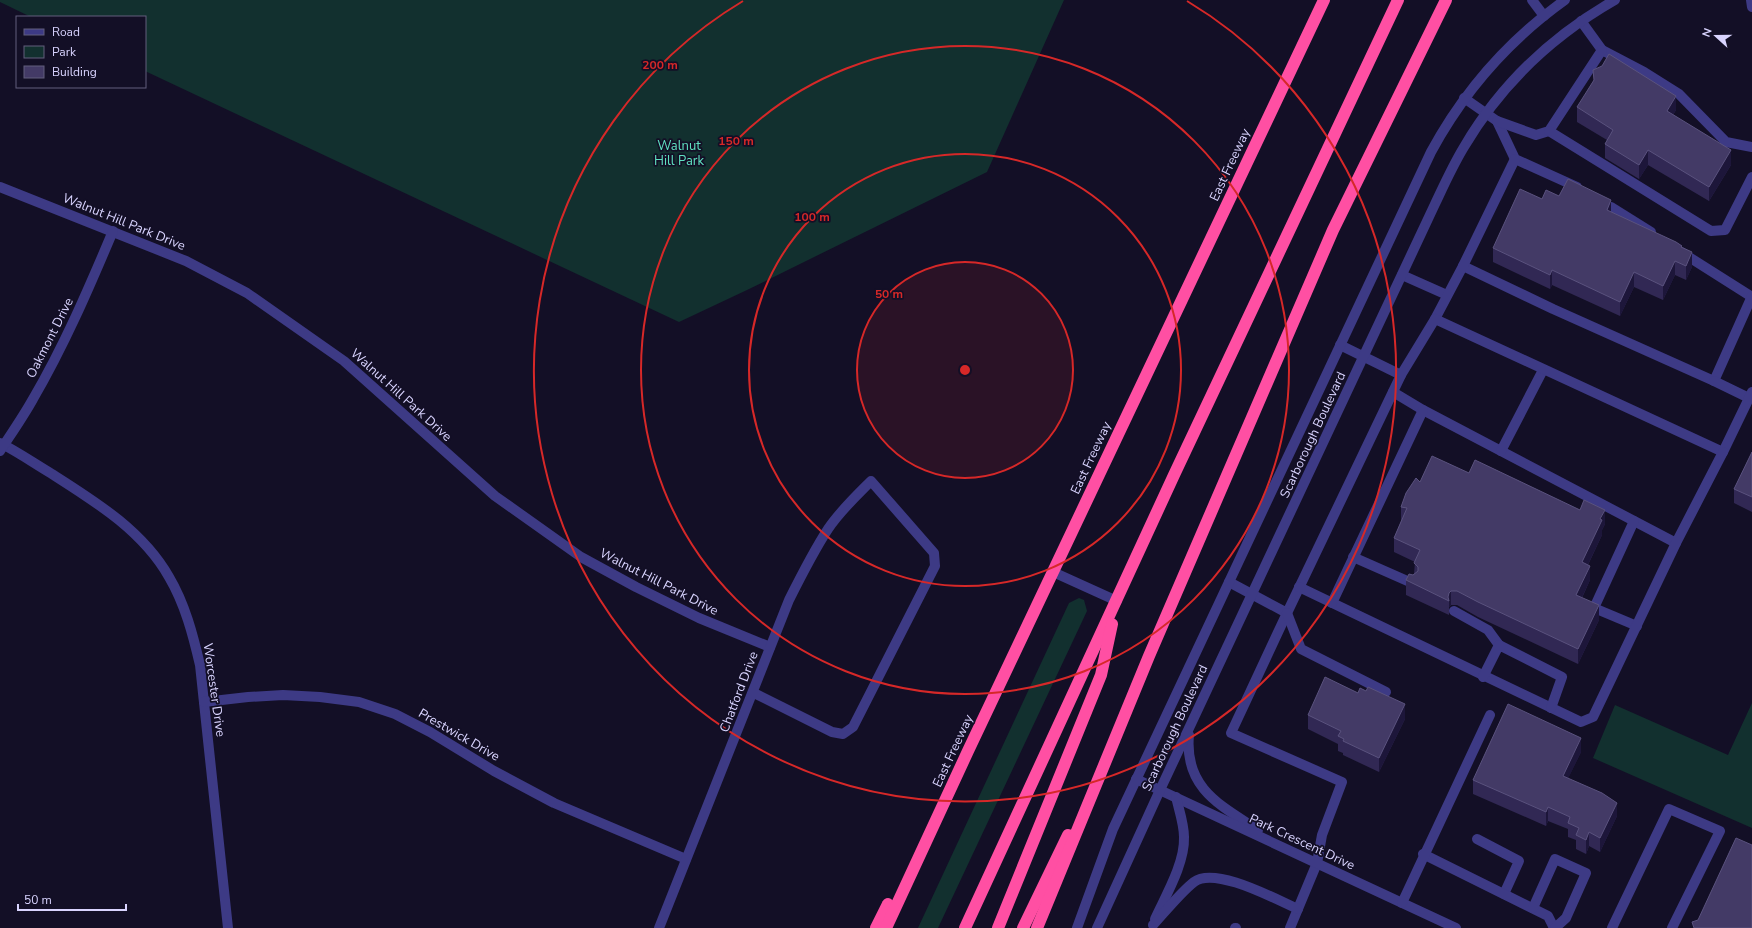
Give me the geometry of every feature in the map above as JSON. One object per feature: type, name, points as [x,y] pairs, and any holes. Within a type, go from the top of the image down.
[{"type":"highway","name":"East Freeway","points":[[886,928],[968,750],[1324,0]]},
{"type":"highway","points":[[965,928],[1174,475],[1398,0]]},
{"type":"highway","points":[[1037,928],[1149,656],[1250,419],[1333,230],[1446,0]]},
{"type":"highway","points":[[998,928],[1101,675],[1117,601]]},
{"type":"highway","points":[[1023,928],[1126,714]]},
{"type":"highway","points":[[876,928],[968,750]]},
{"type":"street","points":[[1532,0],[1544,16]]},
{"type":"street","name":"Scarborough Boulevard","points":[[1077,928],[1113,829],[1431,152],[1464,98],[1502,54],[1544,16],[1565,0]]},
{"type":"street","name":"Scarborough Boulevard","points":[[1097,928],[1160,790],[1453,166],[1463,148],[1486,113],[1511,81],[1564,32],[1615,0]]},
{"type":"street","points":[[1751,0],[1752,7]]},
{"type":"street","points":[[1581,21],[1602,50],[1644,72],[1679,94],[1726,142],[1752,147]]},
{"type":"street","points":[[1464,98],[1497,121],[1536,135],[1549,131],[1602,50]]},
{"type":"street","points":[[1497,121],[1515,159],[1589,193]]},
{"type":"street","points":[[1549,131],[1711,231],[1725,230],[1752,177]]},
{"type":"street","points":[[1290,928],[1317,863],[1322,835],[1342,782],[1231,733],[1299,587],[1393,392],[1435,319],[1463,266],[1515,159]]},
{"type":"street","name":"Walnut Hill Park Drive","points":[[0,187],[113,231],[216,275],[295,325],[344,361],[495,496],[581,557],[636,587],[699,618],[770,647]]},
{"type":"street","points":[[1611,206],[1658,236]]},
{"type":"street","name":"Oakmont Drive","points":[[1,446],[33,400],[54,360],[87,292],[113,231]]},
{"type":"street","points":[[1671,245],[1752,297],[1714,381]]},
{"type":"street","points":[[1299,587],[1483,677],[1581,722],[1593,717],[1676,543],[1751,395],[1714,381],[1553,310],[1463,266]]},
{"type":"street","points":[[1402,275],[1447,295]]},
{"type":"street","points":[[1435,319],[1723,452]]},
{"type":"street","points":[[1340,345],[1402,375]]},
{"type":"street","points":[[1501,451],[1543,370]]},
{"type":"street","points":[[1393,392],[1423,410],[1676,543]]},
{"type":"street","points":[[1332,603],[1423,410]]},
{"type":"street","name":"Worcester Drive","points":[[1,446],[106,509],[154,553],[170,577],[184,608],[194,638],[200,665],[228,928]]},
{"type":"street","name":"Chatford Drive","points":[[659,928],[754,693],[770,647],[804,570],[828,529],[849,503],[872,481],[934,553],[935,566],[853,727],[843,734],[832,732],[754,693]]},
{"type":"street","points":[[1634,521],[1594,608],[1637,626]]},
{"type":"street","points":[[1353,557],[1412,583]]},
{"type":"street","points":[[1053,572],[1117,601]]},
{"type":"street","points":[[1229,582],[1287,613],[1301,649],[1386,692]]},
{"type":"street","points":[[1454,611],[1488,630],[1499,645],[1562,677],[1551,708]]},
{"type":"street","points":[[1483,677],[1499,645]]},
{"type":"street","name":"Prestwick Drive","points":[[204,702],[283,695],[320,697],[359,702],[395,714],[430,732],[494,771],[554,803],[686,859]]},
{"type":"street","points":[[1402,903],[1423,854],[1490,715]]},
{"type":"street","points":[[1190,727],[1188,742],[1190,759],[1195,776],[1206,793],[1216,802],[1283,847]]},
{"type":"street","name":"Park Crescent Drive","points":[[1136,779],[1456,928]]},
{"type":"street","points":[[1152,926],[1181,860],[1184,848],[1184,829],[1176,798]]},
{"type":"street","points":[[1612,928],[1669,809],[1720,831],[1672,928]]},
{"type":"street","points":[[1477,839],[1519,861],[1504,894]]},
{"type":"street","points":[[1423,854],[1548,916],[1554,928],[1566,918],[1586,873],[1555,858],[1533,908]]},
{"type":"street","points":[[1152,926],[1194,881],[1213,876],[1234,881],[1298,909]]},
{"type":"green space","name":"Walnut Hill Park","points":[[0,0],[1064,0],[987,172],[679,322],[146,71],[146,16],[29,16],[0,2]]},
{"type":"green space","points":[[1079,598],[1084,600],[1087,611],[938,928],[918,928],[1069,603]]},
{"type":"green space","points":[[1752,703],[1752,828],[1593,758],[1615,705],[1728,755]]},
{"type":"building","points":[[1609,54],[1676,96],[1667,111],[1731,150],[1709,187],[1648,150],[1639,165],[1605,144],[1613,130],[1577,107],[1594,80],[1593,70],[1602,66]]},
{"type":"building","points":[[1568,179],[1611,200],[1607,210],[1676,242],[1682,246],[1681,247],[1692,252],[1686,266],[1675,261],[1663,286],[1634,272],[1620,302],[1552,270],[1550,275],[1493,248],[1520,189],[1542,199],[1546,190],[1559,196]]},
{"type":"building","points":[[1752,452],[1752,497],[1734,489]]},
{"type":"building","points":[[1432,456],[1469,473],[1475,460],[1580,510],[1584,500],[1605,510],[1600,519],[1602,520],[1582,562],[1590,566],[1576,595],[1599,605],[1578,649],[1457,591],[1451,591],[1449,593],[1449,601],[1406,580],[1409,574],[1413,575],[1418,571],[1418,567],[1414,563],[1420,550],[1394,538],[1407,508],[1401,507],[1406,493],[1416,478],[1420,482]]},
{"type":"building","points":[[1325,677],[1358,693],[1360,688],[1366,691],[1368,687],[1405,704],[1379,758],[1343,741],[1344,739],[1338,736],[1341,731],[1308,715]]},
{"type":"building","points":[[1508,704],[1581,738],[1563,776],[1602,793],[1617,803],[1600,838],[1589,832],[1586,840],[1576,835],[1579,828],[1568,823],[1570,817],[1548,807],[1546,812],[1473,780]]},
{"type":"building","points":[[1736,838],[1752,845],[1752,928],[1694,928],[1692,922],[1698,920]]}]
